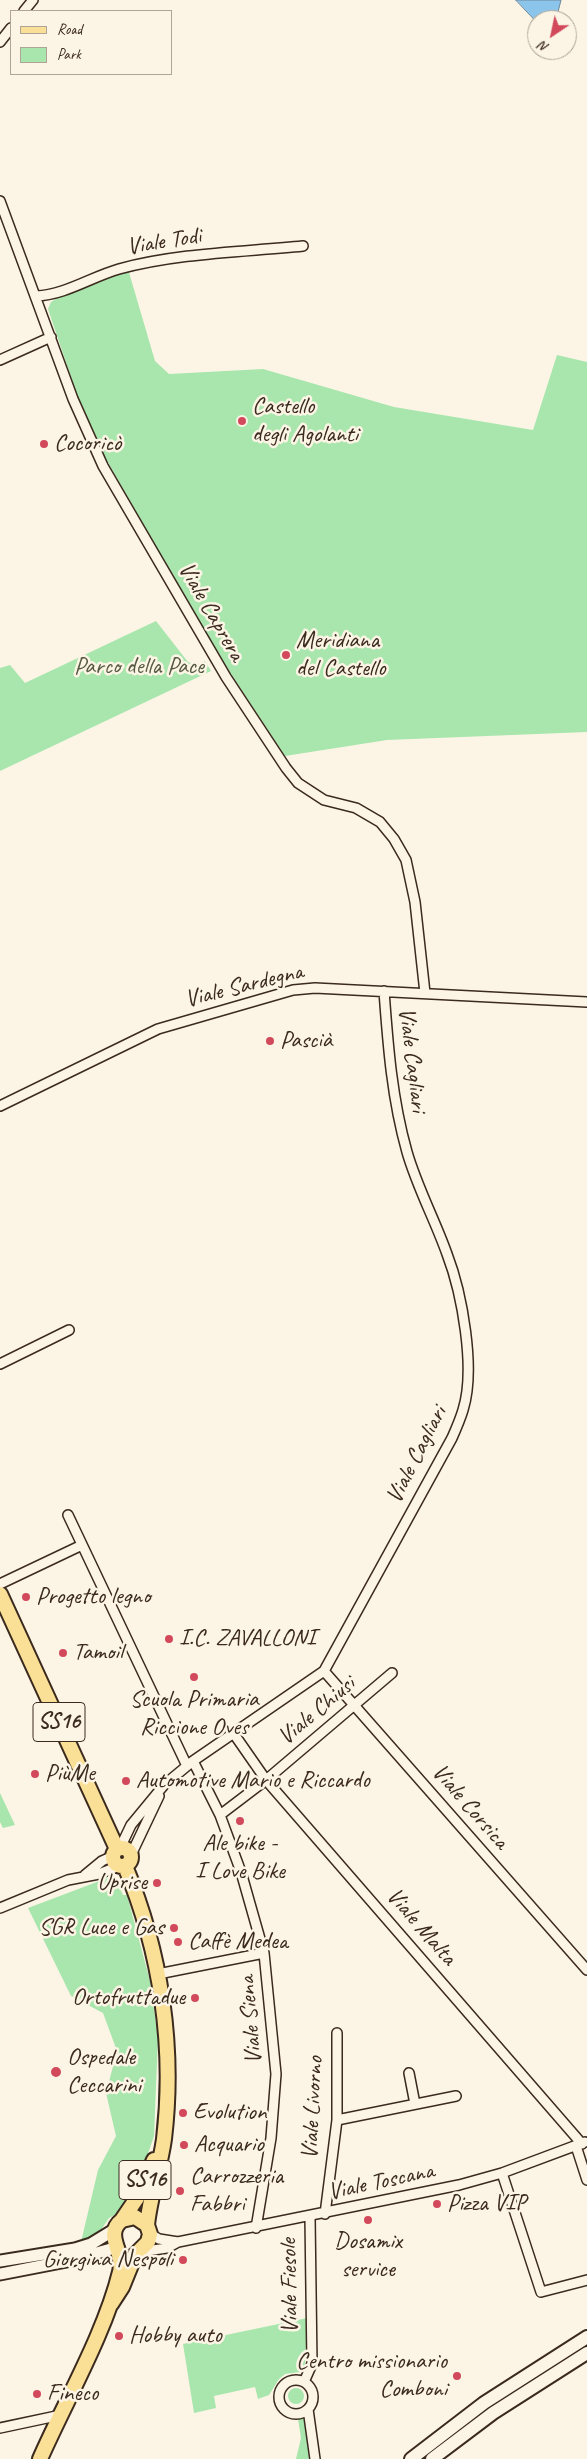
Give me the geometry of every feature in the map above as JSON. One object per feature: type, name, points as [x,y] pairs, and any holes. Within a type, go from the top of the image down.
[{"type":"main road","name":"SS16","points":[[0,1594],[121,1857],[146,1925],[158,1974],[165,2021],[167,2067],[164,2139],[148,2229],[148,2242],[139,2252],[122,2287],[111,2304]]},
{"type":"main road","name":"SS16","points":[[40,2459],[111,2304],[121,2270],[122,2258],[114,2239],[118,2225],[137,2198],[164,2139]]},
{"type":"main road","name":"SS16","points":[[118,2225],[135,2218],[148,2229]]},
{"type":"main road","points":[[118,2247],[125,2252],[139,2252]]},
{"type":"main road","points":[[411,2459],[484,2403],[587,2337]]},
{"type":"main road","points":[[432,2459],[493,2414],[587,2353]]},
{"type":"street","points":[[25,10],[33,0]]},
{"type":"street","points":[[0,42],[10,29]]},
{"type":"street","name":"Viale Caprera","points":[[0,201],[73,399],[103,466],[226,677],[298,783],[324,800],[356,808],[380,822],[394,839],[406,860],[415,902],[425,993]]},
{"type":"street","name":"Viale Todi","points":[[36,296],[53,295],[120,269],[173,258],[303,246]]},
{"type":"street","points":[[0,360],[51,337]]},
{"type":"street","name":"Viale Sardegna","points":[[0,1106],[158,1029],[262,998],[315,988],[587,1002]]},
{"type":"street","name":"Viale Cagliari","points":[[121,1857],[131,1825],[164,1785],[190,1763],[324,1671],[452,1438],[464,1409],[468,1369],[467,1340],[448,1256],[407,1154],[390,1074],[384,991]]},
{"type":"street","name":"Viale Sardegna","points":[[576,1001],[587,1007]]},
{"type":"street","points":[[0,1364],[69,1330]]},
{"type":"street","name":"Viale Siena","points":[[68,1514],[190,1763],[220,1815],[241,1872],[264,1953],[276,2074],[272,2138],[256,2228]]},
{"type":"street","points":[[0,1584],[82,1545]]},
{"type":"street","name":"Viale Corsica","points":[[324,1671],[587,1970]]},
{"type":"street","name":"Viale Chiusi","points":[[220,1815],[266,1780],[392,1672]]},
{"type":"street","name":"Viale Malta","points":[[234,1734],[266,1780],[582,2143]]},
{"type":"street","name":"Viale Cagliari","points":[[121,1857],[164,1785]]},
{"type":"street","points":[[0,1908],[85,1875],[102,1861],[121,1857]]},
{"type":"street","points":[[158,1974],[264,1953]]},
{"type":"street","name":"Viale Livorno","points":[[325,2214],[337,2120],[337,2033]]},
{"type":"street","points":[[409,2073],[416,2104]]},
{"type":"street","points":[[337,2120],[456,2096]]},
{"type":"street","points":[[582,2143],[587,2180]]},
{"type":"street","name":"Viale Toscana","points":[[139,2252],[167,2248],[178,2242],[422,2194],[502,2173],[582,2143]]},
{"type":"street","points":[[502,2173],[541,2292],[587,2280]]},
{"type":"street","name":"Viale Fiesole","points":[[304,2382],[312,2364],[310,2217]]},
{"type":"street","points":[[0,2261],[75,2249],[91,2244],[118,2225]]},
{"type":"street","name":"Viale Toscana","points":[[148,2229],[159,2239],[178,2242]]},
{"type":"street","points":[[0,2274],[72,2260],[118,2247]]},
{"type":"street","points":[[308,2409],[299,2413],[289,2412],[283,2406],[280,2397],[284,2386],[288,2382],[299,2380],[304,2382],[309,2386],[313,2395],[308,2409],[315,2459]]},
{"type":"street","points":[[0,2428],[61,2415]]},
{"type":"green space","points":[[128,269],[155,361],[169,374],[263,369],[394,407],[533,430],[557,355],[587,362],[587,732],[387,740],[285,756],[217,653],[94,438],[81,407],[48,309],[51,302],[61,296]]},
{"type":"green space","name":"Parco della Pace","points":[[156,621],[188,662],[197,665],[205,661],[211,671],[0,771],[0,668],[10,665],[25,683]]},
{"type":"green space","points":[[0,1793],[15,1825],[3,1828],[0,1822]]},
{"type":"green space","points":[[110,1877],[116,1880],[123,1895],[127,1895],[150,1981],[158,2038],[154,2136],[132,2200],[125,2209],[109,2218],[97,2236],[81,2242],[98,2170],[116,2136],[106,2093],[117,2051],[103,2013],[71,1996],[28,1908]]},
{"type":"green space","points":[[307,2318],[305,2365],[300,2372],[285,2374],[279,2379],[269,2395],[258,2399],[255,2387],[214,2396],[216,2408],[194,2413],[183,2344]]},
{"type":"green space","points":[[293,2388],[299,2388],[304,2393],[302,2402],[293,2404],[288,2399],[288,2393]]},
{"type":"green space","points":[[302,2416],[305,2418],[309,2459],[296,2459],[301,2438],[298,2419]]},
{"type":"water","points":[[516,0],[561,0],[558,10],[527,10],[527,12]]},
{"type":"place","name":"Castello degli Agolanti","points":[[242,421]]},
{"type":"place","name":"Cocoricò","points":[[44,444]]},
{"type":"place","name":"Meridiana del Castello","points":[[286,655]]},
{"type":"place","name":"Pascià","points":[[270,1041]]},
{"type":"place","name":"Progetto legno","points":[[26,1597]]},
{"type":"place","name":"I.C. ZAVALLONI","points":[[169,1639]]},
{"type":"place","name":"Tamoil","points":[[63,1653]]},
{"type":"place","name":"Scuola Primaria Riccione Oves","points":[[194,1677]]},
{"type":"place","name":"PiùMe","points":[[35,1774]]},
{"type":"place","name":"Automotive Mario e Riccardo","points":[[126,1781]]},
{"type":"place","name":"Ale bike - I Love Bike","points":[[240,1821]]},
{"type":"place","name":"Uprise","points":[[157,1883]]},
{"type":"place","name":"SGR Luce e Gas","points":[[174,1928]]},
{"type":"place","name":"Caffè Medea","points":[[178,1942]]},
{"type":"place","name":"Ortofruttadue","points":[[195,1998]]},
{"type":"place","name":"Ospedale Ceccarini","points":[[56,2072]]},
{"type":"place","name":"Evolution","points":[[183,2113]]},
{"type":"place","name":"Acquario","points":[[184,2145]]},
{"type":"place","name":"Carrozzeria Fabbri","points":[[180,2191]]},
{"type":"place","name":"Pizza VIP","points":[[437,2204]]},
{"type":"place","name":"Dosamix service","points":[[368,2220]]},
{"type":"place","name":"Giorgina Nespoli","points":[[183,2260]]},
{"type":"place","name":"Hobby auto","points":[[119,2336]]},
{"type":"place","name":"Centro missionario Comboni","points":[[457,2376]]},
{"type":"place","name":"Fineco","points":[[37,2394]]}]
